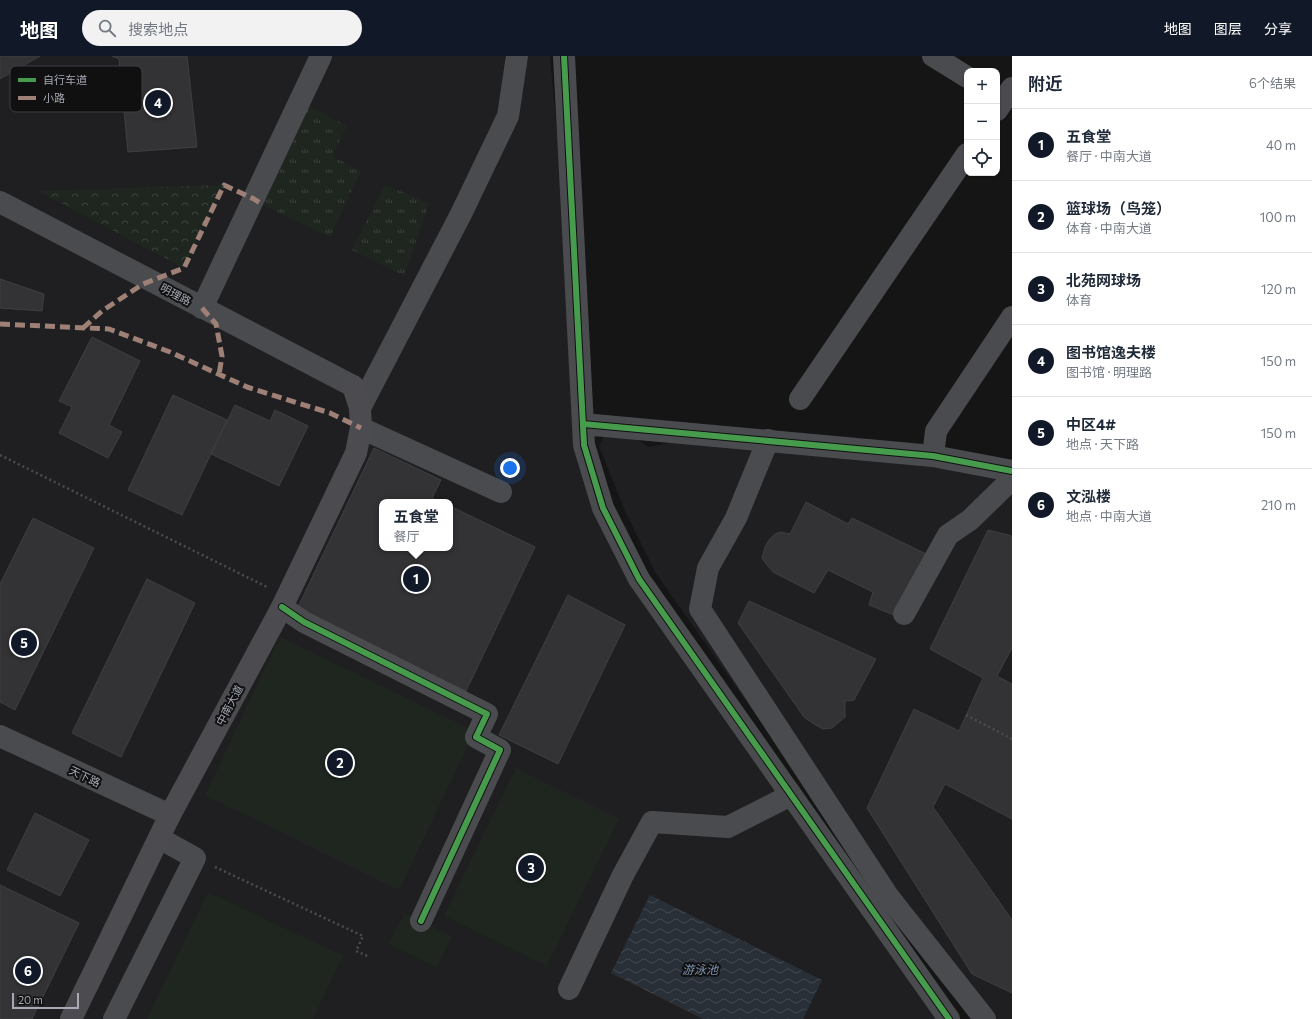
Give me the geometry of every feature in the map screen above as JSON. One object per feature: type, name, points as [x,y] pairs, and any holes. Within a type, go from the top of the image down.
[{"type":"main road","name":"中南大道","points":[[71,1019],[170,816],[284,602],[356,453],[360,418],[353,386]]},
{"type":"street","points":[[202,308],[321,56]]},
{"type":"street","points":[[501,492],[360,418],[508,116],[517,56]]},
{"type":"street","points":[[564,56],[584,444],[603,508],[639,579],[950,1019]]},
{"type":"street","points":[[933,56],[964,75]]},
{"type":"street","points":[[800,399],[964,158]]},
{"type":"street","name":"明理路","points":[[0,202],[353,386]]},
{"type":"street","points":[[933,456],[936,431],[1012,316]]},
{"type":"street","points":[[583,424],[933,456],[1012,470]]},
{"type":"street","points":[[768,440],[736,518],[708,568],[700,609],[888,896],[985,1019]]},
{"type":"street","points":[[904,614],[948,535],[970,520],[1012,479]]},
{"type":"street","points":[[284,602],[304,622],[486,714],[476,737],[500,750],[421,921]]},
{"type":"street","name":"天下路","points":[[0,736],[170,816]]},
{"type":"street","points":[[568,989],[652,822],[728,827],[791,795]]},
{"type":"street","points":[[114,1019],[195,858],[159,838]]},
{"type":"path","points":[[0,455],[284,602]]},
{"type":"path","points":[[966,715],[1012,739]]},
{"type":"path","points":[[195,858],[363,936],[356,951],[370,957]]},
{"type":"shaded area","points":[[0,56],[550,56],[584,445],[639,579],[949,1019],[0,1019]]},
{"type":"shaded area","points":[[611,423],[649,447],[710,435],[1012,471],[1012,1019],[970,1019],[655,572],[625,511],[599,446]]},
{"type":"green space","points":[[309,106],[347,126],[332,156],[361,171],[330,237],[263,205]]},
{"type":"green space","points":[[224,185],[184,268],[38,191]]},
{"type":"green space","points":[[385,185],[429,203],[404,276],[352,250]]},
{"type":"green space","points":[[280,637],[475,731],[399,890],[205,795]]},
{"type":"green space","points":[[516,768],[619,819],[547,966],[444,916]]},
{"type":"green space","points":[[208,892],[343,956],[313,1019],[147,1019]]},
{"type":"green space","points":[[405,913],[452,936],[436,967],[389,944]]},
{"type":"water","name":"游泳池","points":[[650,895],[822,980],[803,1019],[703,1019],[611,973]]},
{"type":"building","points":[[0,56],[40,56],[23,66],[10,66],[10,73],[0,79]]},
{"type":"building","points":[[112,56],[187,56],[197,147],[128,152],[124,112],[142,112],[142,66],[120,66],[119,59]]},
{"type":"building","points":[[0,279],[44,294],[42,311],[0,308]]},
{"type":"building","points":[[92,337],[140,361],[109,425],[122,432],[108,458],[59,433],[72,407],[59,401]]},
{"type":"building","points":[[173,395],[227,420],[182,515],[128,490]]},
{"type":"building","points":[[235,405],[270,421],[275,410],[308,426],[279,486],[211,454]]},
{"type":"building","points":[[374,448],[441,480],[432,498],[434,499],[379,499],[379,551],[453,551],[453,507],[535,547],[466,691],[296,611]]},
{"type":"building","points":[[806,502],[848,524],[852,518],[926,554],[894,615],[869,605],[873,592],[828,570],[814,593],[773,572],[767,565],[762,558],[769,540],[775,534],[781,532],[790,534]]},
{"type":"building","points":[[33,518],[94,548],[15,710],[0,702],[0,584]]},
{"type":"building","points":[[988,530],[1012,536],[1012,648],[997,676],[1012,684],[1012,819],[945,784],[933,807],[1012,920],[1012,993],[972,974],[867,808],[914,709],[959,731],[983,678],[930,649]]},
{"type":"building","points":[[147,579],[195,603],[121,757],[72,733]]},
{"type":"building","points":[[568,595],[625,625],[558,764],[499,735]]},
{"type":"building","points":[[749,601],[876,659],[854,700],[845,701],[845,717],[832,728],[823,729],[804,717],[738,623]]},
{"type":"building","points":[[35,813],[89,840],[60,896],[7,870]]},
{"type":"building","points":[[0,885],[79,923],[32,1019],[0,1019]]},
{"type":"marked path","points":[[83,328],[102,311],[143,284],[184,268],[224,185],[254,199],[263,205]]},
{"type":"marked path","points":[[202,308],[216,324],[222,356],[219,375]]},
{"type":"marked path","points":[[0,324],[109,329],[170,352],[247,387],[330,413],[361,428]]},
{"type":"cycle path","points":[[564,56],[584,445],[603,508],[639,579],[949,1019]]},
{"type":"cycle path","points":[[583,424],[933,456],[1012,471]]},
{"type":"cycle path","points":[[282,607],[304,622],[487,714],[476,737],[500,750],[421,921]]},
{"type":"place","name":"图书馆逸夫楼","points":[[158,103]]},
{"type":"place","name":"五食堂","points":[[416,579]]},
{"type":"place","name":"中区4#","points":[[24,643]]},
{"type":"place","name":"篮球场（鸟笼）","points":[[340,763]]},
{"type":"place","name":"北苑网球场","points":[[531,868]]},
{"type":"place","name":"文泓楼","points":[[28,971]]}]
